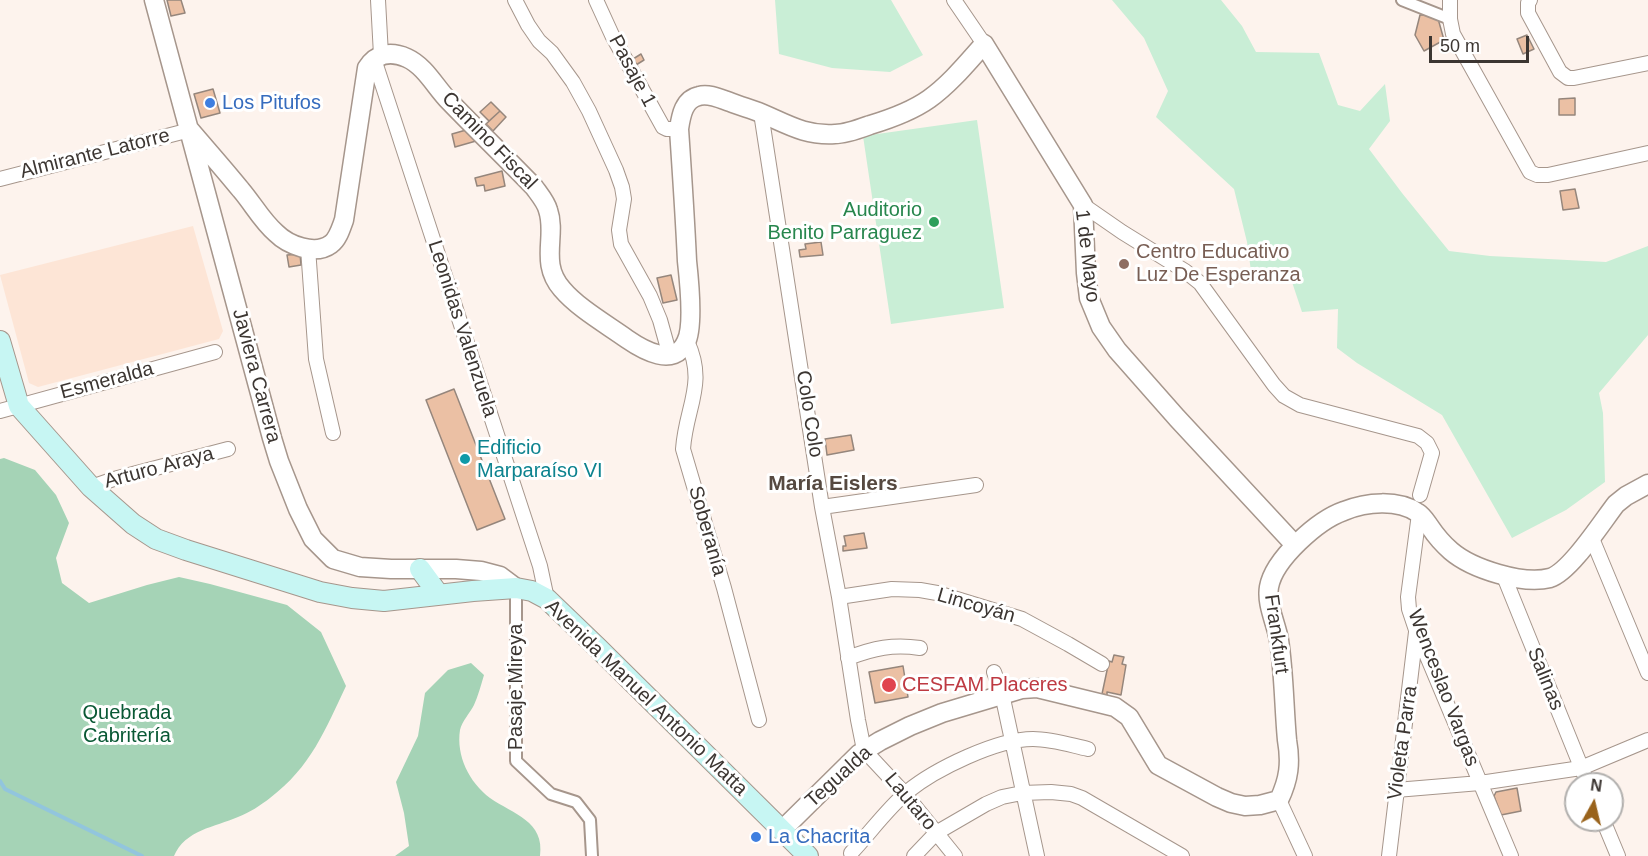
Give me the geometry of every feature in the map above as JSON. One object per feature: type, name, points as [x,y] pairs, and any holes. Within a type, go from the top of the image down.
[{"type":"main road","name":"Avenida Manuel Antonio Matta","points":[[0,341],[9,409],[91,487],[133,524],[156,539],[320,592],[352,598],[384,601],[516,588],[532,591],[547,599],[808,856]]},
{"type":"main road","points":[[420,569],[439,594]]},
{"type":"street","name":"Javiera Carrera","points":[[154,0],[272,438],[298,509],[313,539],[333,559],[360,567],[481,571],[500,576],[516,588]]},
{"type":"street","name":"Leonidas Valenzuela","points":[[378,0],[377,57],[540,566],[547,599]]},
{"type":"street","points":[[515,0],[539,41],[552,53],[573,82],[616,170],[624,199],[619,230],[621,244],[650,296],[660,320],[670,356],[681,349],[687,341],[689,323],[690,290],[679,129],[681,115],[691,100],[699,96],[719,98],[761,113],[796,130],[812,134],[837,134],[900,115],[929,99],[955,76],[984,44]]},
{"type":"street","name":"Pasaje 1","points":[[596,0],[612,35],[663,127],[679,129]]},
{"type":"street","name":"1 de Mayo","points":[[954,0],[984,44],[1083,205],[1089,298],[1101,327],[1117,350],[1177,418],[1295,545]]},
{"type":"street","points":[[1402,0],[1450,19]]},
{"type":"street","points":[[1450,0],[1453,34],[1530,172],[1548,175],[1648,153]]},
{"type":"street","points":[[1529,2],[1528,13],[1560,72],[1568,78],[1648,63]]},
{"type":"street","name":"Camino Fiscal","points":[[377,57],[391,54],[405,57],[418,66],[447,100],[534,187],[548,210],[551,270],[561,288],[579,304],[640,347],[656,354],[670,356]]},
{"type":"street","points":[[190,130],[242,190],[274,232],[285,240],[308,248],[321,248],[331,244],[339,234],[344,220],[364,83],[368,68],[377,57]]},
{"type":"street","name":"Colo Colo","points":[[761,113],[822,507],[864,750]]},
{"type":"street","name":"Almirante Latorre","points":[[0,179],[190,130]]},
{"type":"street","points":[[1083,205],[1200,283],[1284,396],[1300,405],[1418,436],[1427,443],[1432,453],[1420,495]]},
{"type":"street","points":[[308,248],[316,359],[333,434]]},
{"type":"street","name":"Soberanía","points":[[687,341],[696,368],[696,381],[683,448],[724,588],[759,720]]},
{"type":"street","name":"Esmeralda","points":[[9,409],[215,352]]},
{"type":"street","name":"Arturo Araya","points":[[91,487],[228,449]]},
{"type":"street","points":[[1419,514],[1436,536],[1463,560],[1503,574],[1542,580],[1554,577],[1566,568],[1616,504],[1648,483]]},
{"type":"street","points":[[822,507],[976,485]]},
{"type":"street","name":"Frankfurt","points":[[1279,800],[1286,784],[1289,755],[1279,641],[1269,598],[1269,585],[1277,568],[1295,545],[1318,524],[1334,514],[1367,505],[1397,505],[1419,514]]},
{"type":"street","name":"Wenceslao Vargas","points":[[1419,514],[1408,597],[1409,609],[1511,856]]},
{"type":"street","points":[[1591,536],[1648,673]]},
{"type":"street","name":"Salinas","points":[[1503,574],[1583,772]]},
{"type":"street","name":"Pasaje Mireya","points":[[516,588],[516,761],[551,794],[576,802],[590,820],[592,856]]},
{"type":"street","name":"Lincoyán","points":[[839,597],[892,589],[937,593],[1022,619],[1102,664]]},
{"type":"street","name":"Violeta Parra","points":[[1389,856],[1416,630]]},
{"type":"street","points":[[848,658],[865,651],[891,646],[904,645],[921,648]]},
{"type":"street","points":[[994,672],[1002,694],[1037,856]]},
{"type":"street","points":[[1002,694],[1022,688],[1037,688],[1115,707],[1129,717],[1158,765],[1171,773],[1231,803],[1260,806],[1279,800],[1305,856]]},
{"type":"street","name":"Tegualda","points":[[782,830],[864,750],[910,726],[942,713],[1002,694]]},
{"type":"street","points":[[850,853],[905,794],[920,782],[984,750],[1031,739],[1043,739],[1088,749]]},
{"type":"street","points":[[1396,790],[1480,783],[1581,768],[1648,740]]},
{"type":"street","name":"Lautaro","points":[[864,750],[905,794],[955,856]]},
{"type":"street","points":[[914,856],[936,833],[986,804],[1022,793],[1051,792],[1071,794],[1082,798],[1182,856]]},
{"type":"street","points":[[1608,832],[1618,856]]},
{"type":"shaded area","points":[[193,226],[223,331],[219,339],[38,387],[29,383],[0,275]]},
{"type":"green space","points":[[775,0],[891,0],[923,55],[890,72],[832,68],[779,54]]},
{"type":"green space","points":[[1112,0],[1221,0],[1242,26],[1256,52],[1319,53],[1338,105],[1360,111],[1385,84],[1390,121],[1369,149],[1449,251],[1490,256],[1606,262],[1648,246],[1648,335],[1599,393],[1603,413],[1605,482],[1566,510],[1512,538],[1442,415],[1357,363],[1337,348],[1338,309],[1302,312],[1292,282],[1251,271],[1247,242],[1234,189],[1156,117],[1168,91],[1144,38]]},
{"type":"green space","name":"Auditorio Benito Parraguez","points":[[977,120],[1004,308],[891,324],[863,136]]},
{"type":"green space","name":"Quebrada Cabritería","points":[[4,458],[35,470],[56,495],[69,523],[56,558],[62,583],[89,603],[179,577],[287,605],[321,632],[346,686],[316,747],[307,761],[284,786],[251,811],[201,830],[185,840],[174,856],[0,856],[0,459]]},
{"type":"green space","points":[[471,663],[484,675],[474,705],[460,730],[462,759],[470,776],[483,792],[532,826],[538,834],[540,856],[395,856],[409,846],[396,782],[418,736],[425,693],[448,670]]},
{"type":"building","points":[[167,0],[181,0],[185,13],[171,16]]},
{"type":"building","points":[[1420,15],[1437,15],[1444,40],[1424,51],[1415,35]]},
{"type":"building","points":[[1527,35],[1534,49],[1523,54],[1517,39]]},
{"type":"building","points":[[641,54],[644,60],[636,65],[633,59]]},
{"type":"building","points":[[213,89],[220,113],[201,118],[194,94]]},
{"type":"building","points":[[1575,98],[1575,115],[1559,115],[1559,99]]},
{"type":"building","points":[[491,102],[500,111],[489,121],[480,112]]},
{"type":"building","points":[[500,111],[506,117],[493,131],[486,124]]},
{"type":"building","points":[[466,130],[476,141],[455,147],[452,134]]},
{"type":"building","points":[[502,171],[505,186],[485,191],[484,185],[477,186],[475,178]]},
{"type":"building","points":[[1575,189],[1579,208],[1563,210],[1560,191]]},
{"type":"building","points":[[821,242],[823,255],[800,257],[799,250],[806,249],[805,244]]},
{"type":"building","points":[[300,254],[301,265],[289,267],[287,255]]},
{"type":"building","points":[[671,275],[677,300],[663,303],[657,278]]},
{"type":"building","name":"Edificio Marparaíso VI","points":[[454,389],[505,519],[477,530],[426,400]]},
{"type":"building","points":[[851,435],[854,450],[827,455],[825,439]]},
{"type":"building","points":[[864,533],[867,548],[843,551],[843,546],[846,546],[844,536]]},
{"type":"building","points":[[1114,655],[1124,657],[1122,664],[1126,665],[1121,695],[1107,692],[1107,695],[1102,694],[1109,661],[1112,662]]},
{"type":"building","name":"CESFAM Placeres","points":[[903,666],[908,697],[875,703],[869,672]]},
{"type":"building","points":[[1517,788],[1521,811],[1501,815],[1494,796],[1496,792]]},
{"type":"waterway","name":"Quebrada Cabritería","points":[[0,781],[5,789],[142,856]]},
{"type":"place","name":"Los Pitufos","points":[[210,103]]},
{"type":"place","name":"Auditorio Benito Parraguez","points":[[934,222]]},
{"type":"place","name":"Centro Educativo Luz De Esperanza","points":[[1124,264]]},
{"type":"place","name":"Edificio Marparaíso VI","points":[[465,459]]},
{"type":"place","name":"CESFAM Placeres","points":[[889,685]]},
{"type":"place","name":"La Chacrita","points":[[756,837]]},
{"type":"district","name":"María Eislers","points":[[833,484]]}]
